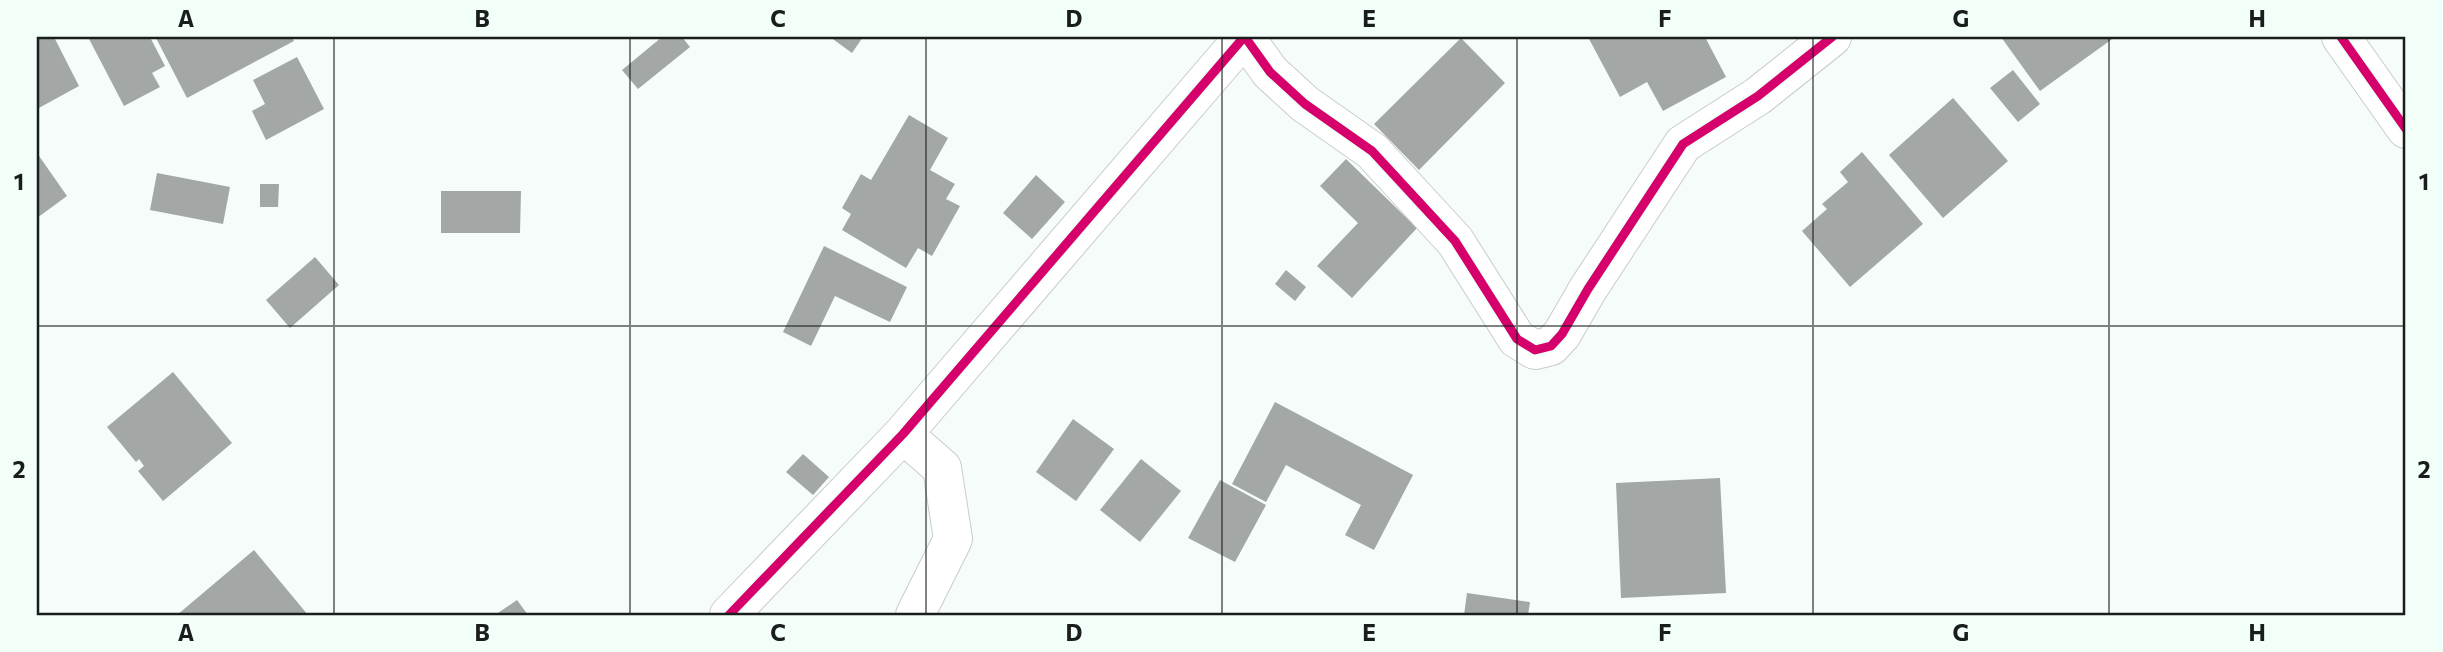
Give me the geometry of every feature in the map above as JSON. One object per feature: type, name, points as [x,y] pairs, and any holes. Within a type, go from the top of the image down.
[{"type":"street","points":[[729,615],[903,434],[1245,37],[1270,72],[1305,104],[1373,151],[1455,242],[1517,339],[1535,350],[1551,346],[1562,334],[1588,289],[1683,144],[1758,96],[1832,37]]},
{"type":"street","points":[[2341,37],[2406,129]]},
{"type":"street","points":[[903,434],[942,468],[953,539],[915,615]]},
{"type":"building","points":[[37,37],[54,37],[79,86],[37,109]]},
{"type":"building","points":[[88,37],[150,37],[165,66],[152,73],[160,87],[124,106]]},
{"type":"building","points":[[292,37],[294,41],[187,98],[156,38]]},
{"type":"building","points":[[662,37],[682,37],[690,47],[638,89],[622,70]]},
{"type":"building","points":[[830,37],[863,37],[852,53]]},
{"type":"building","points":[[1588,37],[1705,37],[1726,77],[1663,111],[1647,82],[1620,97]]},
{"type":"building","points":[[2001,37],[2115,37],[2040,91]]},
{"type":"building","points":[[1461,38],[1505,83],[1419,170],[1374,124]]},
{"type":"building","points":[[297,57],[324,109],[266,140],[252,111],[265,104],[253,80]]},
{"type":"building","points":[[2013,70],[2040,104],[2018,122],[1990,88]]},
{"type":"building","points":[[1953,98],[2008,161],[1943,218],[1889,155]]},
{"type":"building","points":[[909,115],[948,138],[930,170],[955,184],[946,199],[960,206],[932,256],[918,248],[906,268],[842,230],[851,214],[842,208],[861,174],[871,180]]},
{"type":"building","points":[[1862,152],[1923,224],[1850,287],[1802,231],[1827,209],[1822,204],[1848,182],[1840,172]]},
{"type":"building","points":[[37,153],[67,196],[37,218]]},
{"type":"building","points":[[1346,159],[1417,228],[1352,298],[1317,266],[1358,223],[1320,186]]},
{"type":"building","points":[[157,173],[230,187],[223,224],[150,210]]},
{"type":"building","points":[[1036,175],[1065,202],[1032,239],[1003,213]]},
{"type":"building","points":[[260,184],[279,184],[278,207],[260,207]]},
{"type":"building","points":[[441,191],[521,191],[520,233],[441,233]]},
{"type":"building","points":[[824,246],[907,287],[890,322],[835,296],[811,346],[783,332]]},
{"type":"building","points":[[315,257],[339,285],[290,328],[266,300]]},
{"type":"building","points":[[1286,270],[1306,287],[1295,301],[1275,284]]},
{"type":"building","points":[[173,372],[232,443],[163,501],[138,471],[144,466],[139,459],[136,462],[107,427]]},
{"type":"building","points":[[1275,402],[1413,475],[1374,550],[1345,535],[1361,505],[1286,465],[1266,502],[1232,484]]},
{"type":"building","points":[[1073,419],[1114,449],[1076,501],[1036,472]]},
{"type":"building","points":[[803,454],[829,477],[813,495],[786,472]]},
{"type":"building","points":[[1141,459],[1181,491],[1140,542],[1100,510]]},
{"type":"building","points":[[1720,478],[1726,593],[1621,598],[1616,483]]},
{"type":"building","points":[[1220,480],[1266,505],[1235,562],[1188,538]]},
{"type":"building","points":[[254,550],[308,615],[177,615]]},
{"type":"building","points":[[1467,593],[1530,602],[1528,615],[1464,615]]},
{"type":"building","points":[[517,600],[528,615],[495,615]]},
{"type":"cycle path","points":[[729,615],[903,434],[1244,37]]},
{"type":"cycle path","points":[[1245,37],[1270,72],[1305,104],[1372,151],[1455,241],[1517,339],[1535,350],[1551,346],[1562,334],[1588,289],[1683,144],[1758,96],[1832,37]]},
{"type":"cycle path","points":[[2341,37],[2406,129]]}]
